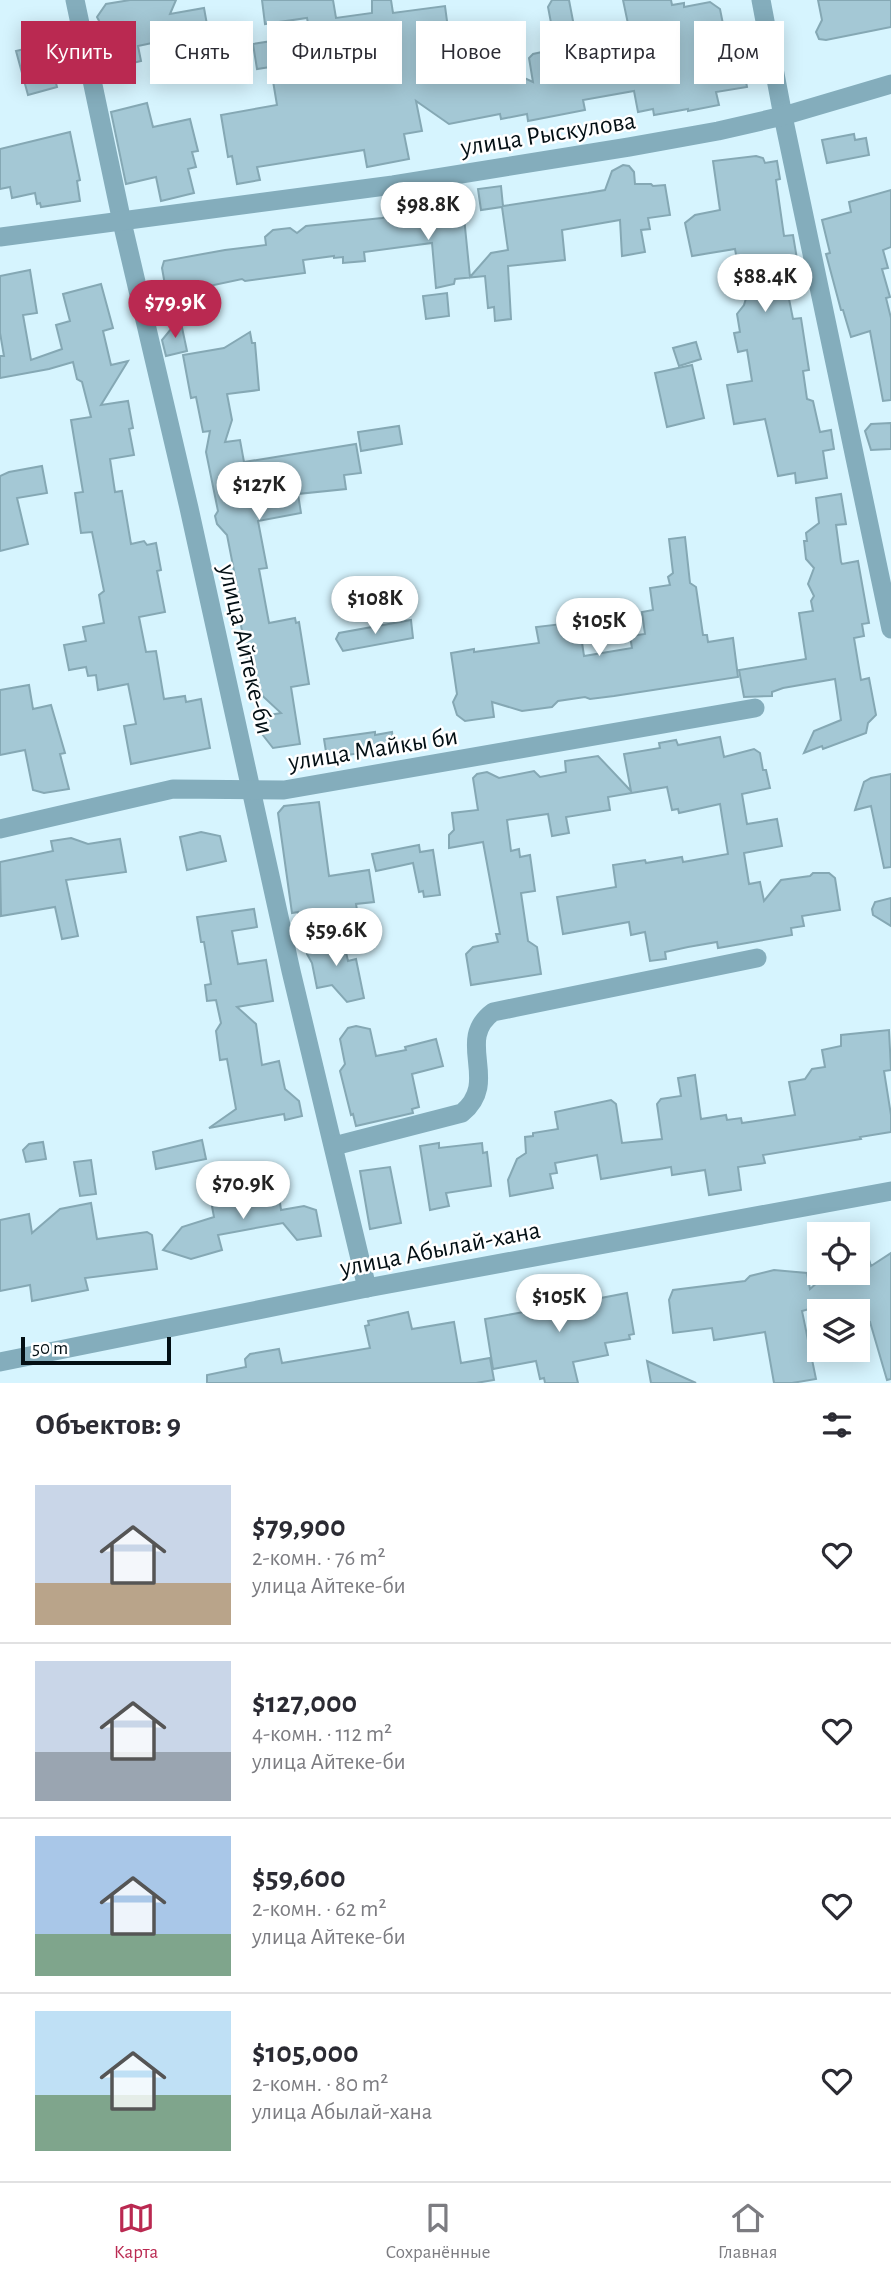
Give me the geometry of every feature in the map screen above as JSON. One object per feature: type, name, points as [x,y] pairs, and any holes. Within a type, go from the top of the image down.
[{"type":"street","name":"улица Айтеке-би","points":[[75,0],[122,222],[189,508],[291,971],[367,1288]]},
{"type":"street","points":[[761,0],[891,629]]},
{"type":"street","name":"улица Рыскулова","points":[[0,237],[393,185],[718,131],[783,116],[891,84]]},
{"type":"street","name":"улица Майкы би","points":[[0,829],[173,789],[284,790],[755,708]]},
{"type":"street","points":[[334,1146],[462,1113],[474,1104],[479,1089],[476,1035],[483,1020],[493,1012],[757,958]]},
{"type":"street","name":"улица Абылай-хана","points":[[0,1362],[367,1288],[891,1191]]},
{"type":"building","points":[[130,0],[176,0],[170,14],[204,8],[206,21],[150,21],[150,43],[138,46],[141,61],[136,62],[136,21],[99,21],[97,17],[106,4]]},
{"type":"building","points":[[262,0],[333,0],[336,18],[372,13],[372,0],[391,0],[393,13],[445,6],[447,21],[416,21],[416,84],[526,84],[526,79],[533,82],[529,58],[540,52],[540,84],[680,84],[680,21],[627,21],[623,0],[671,0],[672,5],[684,3],[684,7],[710,2],[720,9],[722,21],[694,21],[694,84],[746,84],[747,87],[716,92],[719,105],[688,111],[654,115],[653,109],[638,112],[634,91],[583,100],[585,110],[528,121],[527,114],[501,119],[500,114],[449,124],[416,101],[422,131],[404,134],[409,159],[367,167],[364,150],[257,167],[260,180],[237,184],[232,156],[228,157],[221,115],[277,105],[274,84],[402,84],[402,21],[308,21],[307,18],[267,21],[265,24]]},
{"type":"building","points":[[552,0],[569,0],[573,21],[551,21],[548,7]]},
{"type":"building","points":[[818,0],[891,0],[891,27],[826,40],[819,39],[816,32],[822,20]]},
{"type":"building","points":[[267,42],[267,68],[257,69],[253,44]]},
{"type":"building","points":[[21,50],[21,69],[16,51]]},
{"type":"building","points":[[25,84],[56,84],[57,87],[28,95]]},
{"type":"building","points":[[147,103],[153,127],[190,119],[198,151],[192,152],[196,167],[188,169],[194,193],[161,201],[156,177],[126,184],[111,112]]},
{"type":"building","points":[[70,132],[80,180],[77,181],[80,201],[41,207],[40,203],[37,204],[35,193],[12,198],[10,187],[0,189],[0,149]]},
{"type":"building","points":[[854,134],[855,140],[866,138],[869,155],[827,163],[822,140]]},
{"type":"building","points":[[756,156],[763,158],[765,163],[777,161],[780,179],[776,180],[784,236],[793,235],[800,277],[785,279],[793,319],[801,318],[809,370],[803,371],[807,399],[813,401],[820,432],[831,430],[834,449],[823,451],[827,478],[796,483],[795,473],[778,476],[765,419],[734,424],[727,385],[752,381],[747,350],[738,352],[734,333],[740,332],[737,314],[744,305],[757,262],[738,266],[735,249],[692,256],[685,223],[695,215],[720,210],[713,161]]},
{"type":"building","points":[[623,165],[629,166],[634,172],[635,184],[665,185],[670,215],[648,218],[650,229],[641,230],[645,252],[622,256],[620,220],[562,230],[565,260],[508,266],[511,319],[495,321],[494,307],[488,308],[485,276],[455,279],[454,284],[436,288],[432,243],[364,252],[365,261],[343,263],[343,257],[334,256],[303,260],[305,273],[245,281],[242,279],[209,286],[213,311],[171,319],[162,268],[164,261],[266,245],[265,237],[273,230],[290,228],[297,233],[306,226],[382,218],[397,215],[401,210],[463,207],[470,277],[491,253],[508,250],[502,207],[481,210],[478,189],[501,186],[503,206],[588,193],[605,190],[612,171]]},
{"type":"building","points":[[891,190],[891,247],[883,250],[888,268],[882,269],[890,297],[886,298],[891,318],[891,400],[883,401],[870,331],[851,337],[841,310],[826,254],[830,253],[822,220],[851,212],[849,202]]},
{"type":"building","points":[[30,270],[37,313],[23,315],[31,360],[62,349],[56,325],[70,321],[63,294],[101,284],[113,328],[103,331],[111,365],[128,361],[101,405],[128,401],[133,428],[129,429],[134,455],[110,459],[115,492],[122,491],[131,544],[144,541],[147,545],[156,543],[161,570],[157,571],[165,612],[139,617],[146,652],[156,651],[164,699],[185,696],[186,702],[201,699],[210,748],[131,764],[124,726],[136,724],[128,684],[98,690],[96,675],[88,676],[86,667],[69,670],[64,645],[86,641],[83,627],[104,623],[99,595],[104,591],[92,532],[81,533],[75,493],[83,492],[71,420],[91,417],[82,382],[77,379],[73,362],[0,378],[0,356],[4,356],[0,333],[0,276]]},
{"type":"building","points":[[447,293],[449,316],[426,319],[423,296]]},
{"type":"building","points":[[180,318],[187,351],[166,356],[162,340]]},
{"type":"building","points":[[250,332],[252,343],[255,343],[259,390],[227,394],[232,420],[225,442],[240,440],[244,462],[356,444],[361,473],[344,475],[346,489],[298,494],[301,513],[258,521],[267,568],[259,569],[269,623],[295,618],[296,623],[299,622],[309,684],[291,687],[300,744],[273,748],[262,734],[263,716],[281,713],[255,689],[247,671],[250,661],[243,651],[245,645],[233,587],[237,586],[227,535],[217,524],[215,516],[218,511],[206,452],[210,431],[203,432],[196,397],[191,398],[183,355],[224,348]]},
{"type":"building","points":[[696,342],[701,359],[679,366],[673,348]]},
{"type":"building","points":[[692,365],[704,418],[667,427],[655,373]]},
{"type":"building","points":[[891,423],[891,449],[871,450],[865,431],[871,424]]},
{"type":"building","points":[[399,426],[402,444],[361,451],[358,432]]},
{"type":"building","points":[[42,466],[47,493],[17,498],[28,544],[0,551],[0,476]]},
{"type":"building","points":[[841,494],[846,524],[836,525],[841,562],[858,561],[869,623],[862,624],[864,636],[854,638],[861,680],[869,678],[876,715],[868,723],[866,733],[804,753],[814,731],[841,720],[835,679],[783,688],[772,692],[772,696],[744,697],[739,670],[806,659],[799,613],[813,611],[811,601],[814,596],[808,584],[814,568],[806,559],[804,541],[807,541],[806,533],[819,523],[816,498]]},
{"type":"building","points":[[685,537],[690,583],[696,587],[703,635],[707,635],[708,642],[733,638],[738,677],[614,696],[558,701],[552,707],[522,711],[492,702],[494,717],[465,721],[457,715],[453,702],[457,694],[451,653],[539,643],[536,627],[579,622],[584,656],[632,648],[630,636],[645,634],[642,612],[653,610],[650,588],[670,585],[668,577],[673,573],[669,539]]},
{"type":"building","points":[[411,620],[413,638],[343,651],[336,639],[339,633]]},
{"type":"building","points":[[29,685],[33,709],[51,705],[65,753],[60,754],[69,789],[44,793],[33,790],[25,750],[0,755],[0,690]]},
{"type":"building","points":[[375,732],[375,735],[392,732],[394,748],[327,758],[324,739]]},
{"type":"building","points":[[720,737],[724,757],[754,749],[760,753],[763,770],[766,770],[770,788],[742,794],[747,824],[777,819],[782,846],[744,853],[749,884],[760,882],[764,901],[781,880],[810,876],[813,873],[829,873],[835,878],[840,910],[802,916],[804,926],[791,928],[792,935],[718,948],[717,942],[688,947],[665,952],[666,959],[650,961],[645,932],[631,935],[629,922],[563,934],[557,897],[616,887],[613,865],[682,857],[683,862],[728,854],[720,804],[679,813],[678,809],[672,810],[667,787],[608,797],[610,810],[566,817],[569,833],[552,836],[548,814],[507,820],[511,851],[519,849],[520,857],[530,855],[535,891],[521,893],[528,941],[537,947],[541,974],[471,985],[466,954],[473,947],[498,942],[496,934],[500,934],[483,842],[449,848],[449,835],[454,830],[452,813],[478,810],[473,778],[477,774],[487,772],[499,778],[534,771],[540,777],[566,772],[565,761],[598,756],[631,791],[624,754],[660,748],[659,743],[676,740],[678,745]]},
{"type":"building","points":[[891,774],[891,867],[884,868],[871,806],[855,810],[864,782]]},
{"type":"building","points":[[319,802],[329,876],[369,870],[374,902],[356,904],[357,910],[299,920],[298,912],[292,913],[278,813],[284,806]]},
{"type":"building","points":[[201,832],[220,836],[226,861],[187,870],[180,837]]},
{"type":"building","points":[[71,838],[88,844],[120,839],[126,872],[66,880],[78,936],[62,939],[55,907],[1,916],[0,862],[53,851],[51,841]]},
{"type":"building","points":[[419,845],[420,852],[433,850],[440,895],[424,897],[423,891],[419,892],[413,863],[376,871],[372,854]]},
{"type":"building","points":[[891,898],[891,926],[873,915],[872,909],[875,902]]},
{"type":"building","points":[[254,909],[257,927],[232,931],[238,964],[266,960],[273,1001],[237,1007],[256,1024],[262,1065],[279,1061],[285,1089],[299,1101],[302,1116],[285,1120],[284,1114],[209,1128],[236,1109],[227,1059],[220,1060],[216,1031],[221,1023],[216,1000],[207,1001],[205,985],[211,984],[197,917]]},
{"type":"building","points":[[324,935],[343,939],[348,961],[356,959],[364,998],[347,1002],[332,985],[317,988],[312,963],[307,954],[312,945]]},
{"type":"building","points":[[356,1026],[370,1029],[376,1056],[406,1050],[405,1047],[436,1039],[443,1066],[412,1074],[419,1107],[412,1109],[413,1113],[356,1126],[340,1071],[345,1064],[340,1039],[348,1028]]},
{"type":"building","points":[[889,1030],[891,1070],[884,1071],[891,1132],[763,1155],[765,1163],[738,1167],[741,1190],[709,1195],[705,1170],[672,1175],[671,1167],[601,1179],[597,1155],[555,1163],[557,1173],[550,1174],[553,1188],[510,1196],[508,1180],[517,1159],[526,1153],[525,1137],[558,1129],[555,1112],[611,1100],[616,1104],[622,1143],[662,1139],[657,1104],[661,1099],[681,1096],[678,1078],[695,1075],[701,1119],[726,1115],[727,1120],[741,1118],[742,1123],[795,1115],[789,1082],[805,1079],[812,1069],[825,1067],[822,1050],[841,1046],[841,1035]]},
{"type":"building","points":[[202,1140],[206,1159],[156,1169],[153,1152]]},
{"type":"building","points":[[43,1142],[46,1159],[26,1162],[23,1150],[29,1144]]},
{"type":"building","points":[[439,1143],[439,1148],[482,1143],[483,1153],[487,1152],[491,1186],[446,1193],[449,1206],[430,1210],[420,1146]]},
{"type":"building","points":[[91,1160],[96,1194],[80,1196],[74,1162]]},
{"type":"building","points":[[390,1167],[401,1223],[370,1229],[360,1171]]},
{"type":"building","points":[[258,1184],[262,1192],[278,1189],[281,1210],[304,1206],[316,1210],[321,1236],[297,1240],[283,1223],[218,1235],[222,1250],[191,1259],[163,1250],[182,1227],[214,1217],[211,1201],[229,1198],[228,1193],[236,1192],[235,1188]]},
{"type":"building","points":[[91,1203],[97,1239],[147,1232],[152,1235],[157,1269],[85,1278],[88,1290],[32,1301],[30,1285],[0,1291],[0,1220],[29,1214],[32,1233],[60,1209]]},
{"type":"building","points":[[891,1253],[891,1379],[887,1380],[870,1322],[870,1299],[807,1299],[807,1310],[802,1311],[807,1335],[807,1362],[812,1362],[816,1379],[774,1383],[765,1332],[714,1340],[712,1328],[673,1333],[669,1300],[673,1290],[745,1281],[750,1276],[774,1270],[807,1273],[807,1285],[810,1289],[814,1285],[870,1285],[870,1263],[871,1266]]},
{"type":"building","points":[[544,1293],[546,1301],[557,1298],[559,1306],[627,1293],[634,1334],[629,1335],[630,1339],[605,1343],[608,1355],[573,1362],[578,1383],[545,1383],[544,1378],[540,1379],[536,1361],[493,1369],[485,1319],[524,1312],[523,1305],[530,1303],[528,1297]]},
{"type":"building","points":[[408,1312],[412,1329],[454,1322],[461,1363],[490,1358],[494,1380],[476,1383],[207,1383],[207,1375],[246,1367],[245,1359],[250,1354],[279,1349],[282,1363],[370,1348],[365,1326],[369,1325],[368,1321]]},
{"type":"building","points":[[647,1361],[696,1383],[651,1383]]}]
